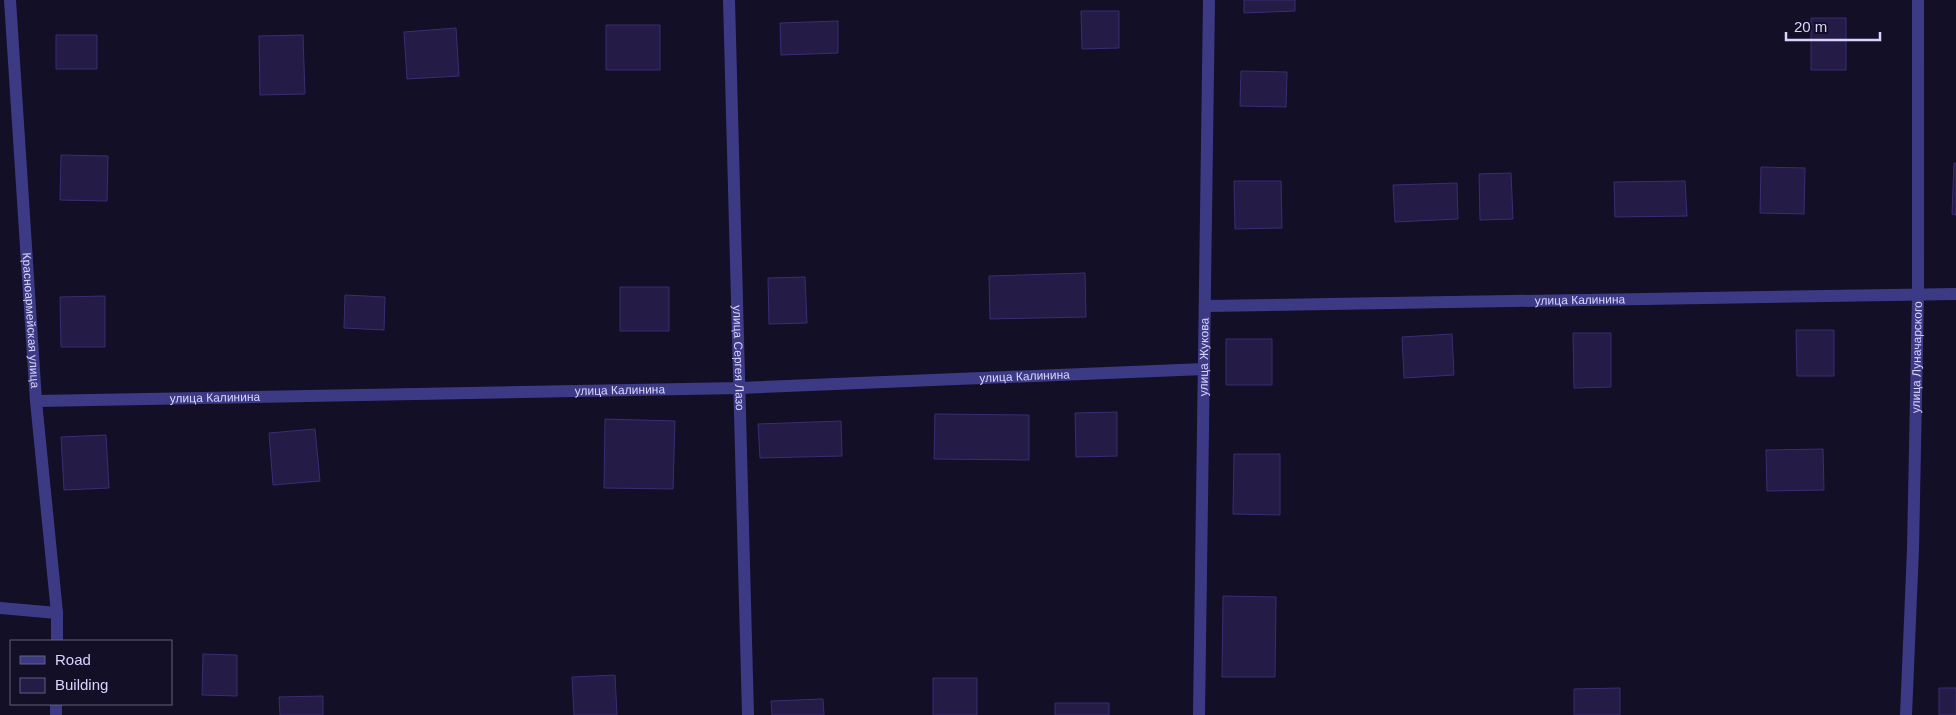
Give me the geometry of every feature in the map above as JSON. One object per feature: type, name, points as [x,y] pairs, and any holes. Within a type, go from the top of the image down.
[{"type":"street","name":"Красноармейская улица","points":[[10,0],[36,401],[57,613],[57,640]]},
{"type":"street","name":"улица Сергея Лазо","points":[[729,0],[748,715]]},
{"type":"street","name":"улица Жукова","points":[[1199,715],[1209,0]]},
{"type":"street","name":"улица Луначарского","points":[[1906,715],[1913,548],[1918,295],[1918,0]]},
{"type":"street","name":"улица Калинина","points":[[1205,306],[1956,294]]},
{"type":"street","name":"улица Калинина","points":[[36,401],[739,388],[1204,369]]},
{"type":"street","points":[[0,608],[57,613]]},
{"type":"building","points":[[1244,0],[1295,0],[1295,11],[1244,13]]},
{"type":"building","points":[[1081,11],[1119,11],[1119,48],[1082,49]]},
{"type":"building","points":[[1811,18],[1846,18],[1846,70],[1811,70]]},
{"type":"building","points":[[838,21],[838,53],[781,55],[780,23]]},
{"type":"building","points":[[606,25],[660,25],[660,70],[606,70]]},
{"type":"building","points":[[456,28],[459,76],[407,79],[404,32]]},
{"type":"building","points":[[56,35],[97,35],[97,69],[56,69]]},
{"type":"building","points":[[303,35],[305,94],[260,95],[259,36]]},
{"type":"building","points":[[1241,71],[1287,72],[1286,107],[1240,106]]},
{"type":"building","points":[[61,155],[108,156],[107,201],[60,200]]},
{"type":"building","points":[[1954,163],[1956,163],[1956,215],[1952,214]]},
{"type":"building","points":[[1761,167],[1805,168],[1804,214],[1760,213]]},
{"type":"building","points":[[1511,173],[1513,219],[1480,220],[1479,174]]},
{"type":"building","points":[[1234,181],[1281,181],[1282,228],[1235,229]]},
{"type":"building","points":[[1685,181],[1687,216],[1615,217],[1614,182]]},
{"type":"building","points":[[1457,183],[1458,219],[1395,222],[1393,185]]},
{"type":"building","points":[[1085,273],[1086,317],[990,319],[989,276]]},
{"type":"building","points":[[805,277],[807,323],[769,324],[768,278]]},
{"type":"building","points":[[620,287],[669,287],[669,331],[620,331]]},
{"type":"building","points":[[345,295],[385,297],[384,330],[344,328]]},
{"type":"building","points":[[105,296],[105,347],[61,347],[60,297]]},
{"type":"building","points":[[1796,330],[1834,330],[1834,376],[1797,376]]},
{"type":"building","points":[[1573,333],[1611,333],[1611,387],[1574,388]]},
{"type":"building","points":[[1452,334],[1454,375],[1404,378],[1402,337]]},
{"type":"building","points":[[1226,339],[1272,339],[1272,385],[1226,385]]},
{"type":"building","points":[[1117,412],[1117,456],[1076,457],[1075,413]]},
{"type":"building","points":[[935,414],[1029,415],[1029,460],[934,459]]},
{"type":"building","points":[[605,419],[675,421],[673,489],[604,488]]},
{"type":"building","points":[[841,421],[842,456],[760,458],[758,424]]},
{"type":"building","points":[[315,429],[320,481],[273,485],[269,433]]},
{"type":"building","points":[[106,435],[109,488],[64,490],[61,437]]},
{"type":"building","points":[[1823,449],[1824,490],[1767,491],[1766,450]]},
{"type":"building","points":[[1234,454],[1280,454],[1280,515],[1233,514]]},
{"type":"building","points":[[1223,596],[1276,597],[1275,677],[1222,677]]},
{"type":"building","points":[[203,654],[237,655],[237,696],[202,695]]},
{"type":"building","points":[[615,675],[617,715],[574,715],[572,677]]},
{"type":"building","points":[[933,678],[977,678],[977,715],[933,715]]},
{"type":"building","points":[[1620,688],[1620,715],[1574,715],[1574,689]]},
{"type":"building","points":[[1939,688],[1956,688],[1956,715],[1939,715]]},
{"type":"building","points":[[323,696],[323,715],[280,715],[279,697]]},
{"type":"building","points":[[823,699],[824,715],[772,715],[771,701]]},
{"type":"building","points":[[1055,703],[1109,703],[1109,715],[1055,715]]}]
